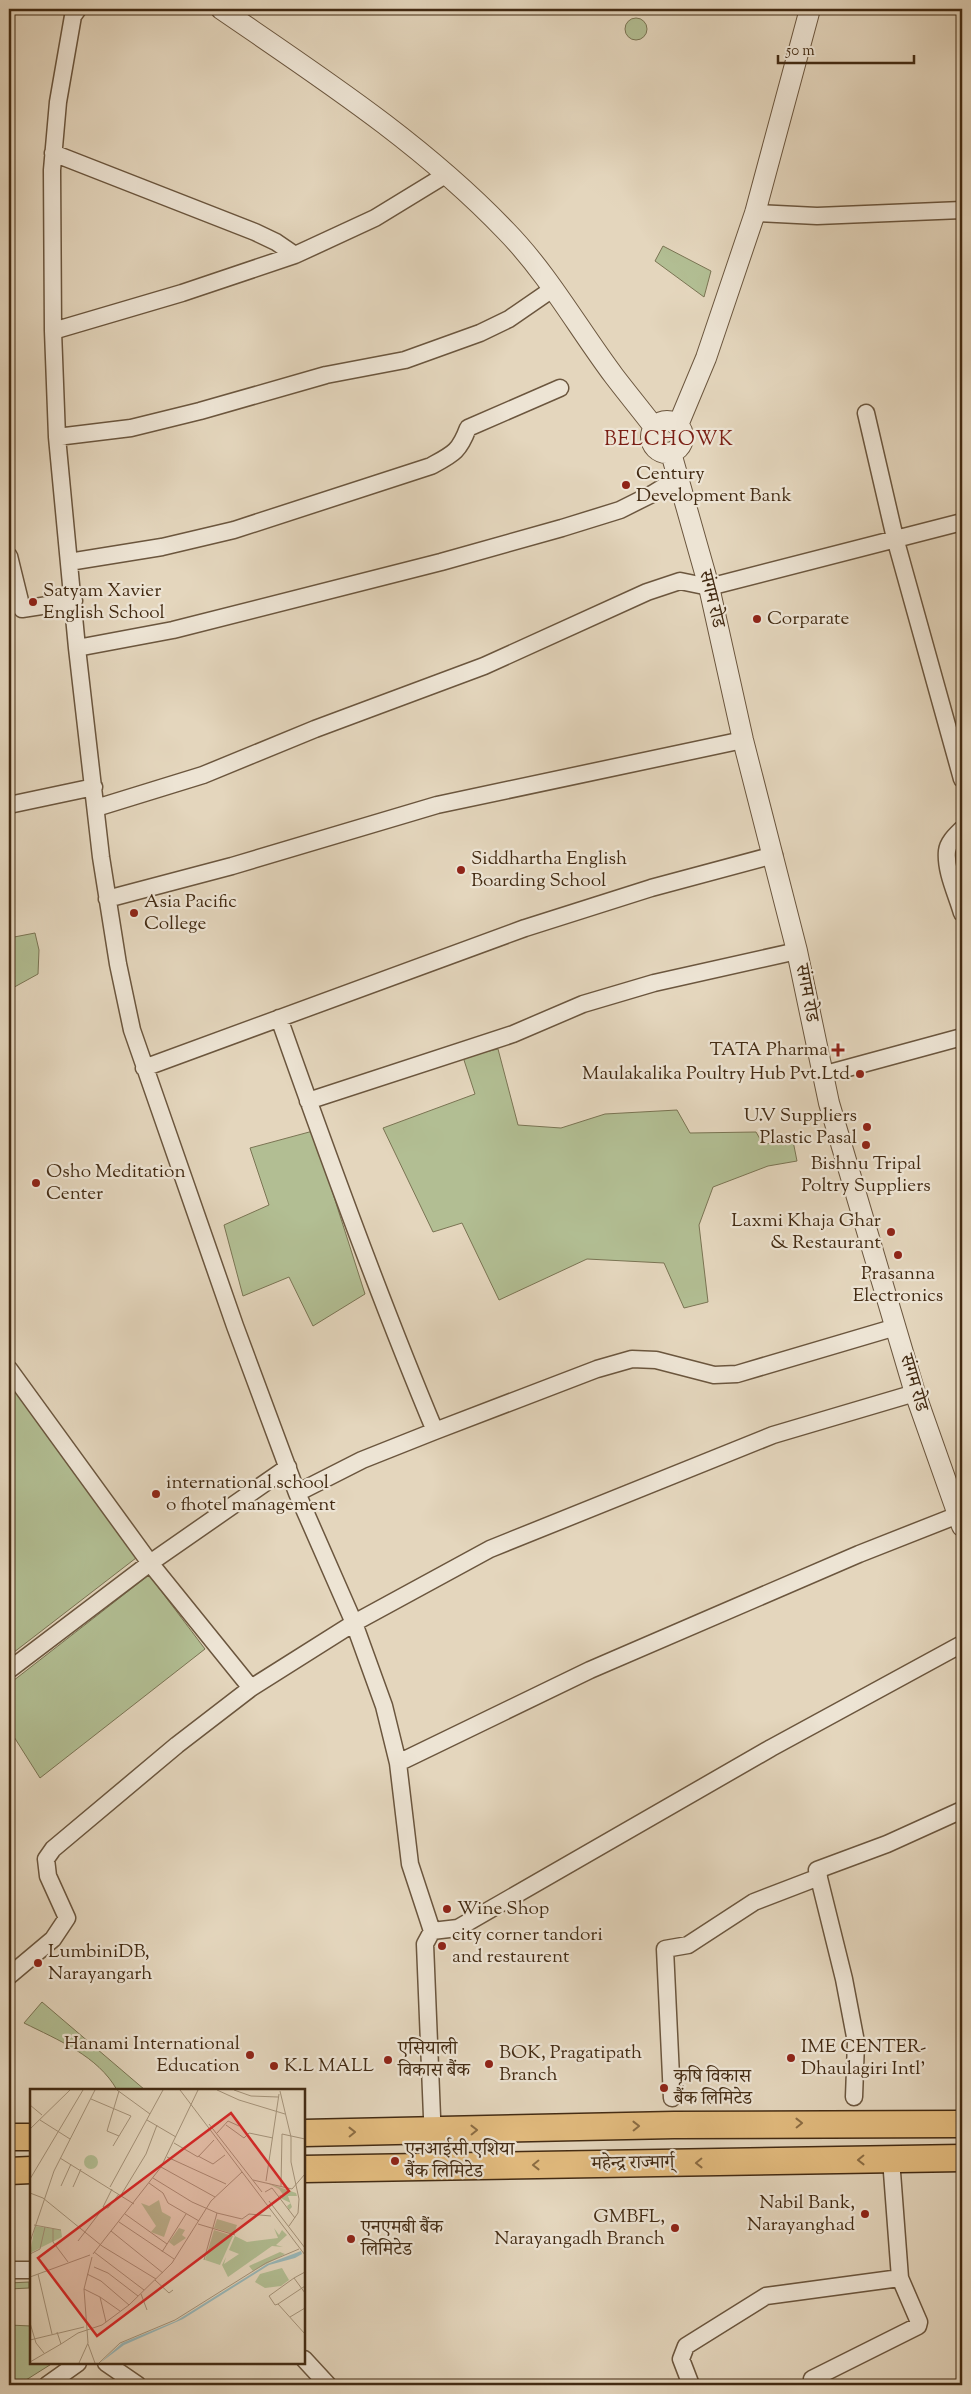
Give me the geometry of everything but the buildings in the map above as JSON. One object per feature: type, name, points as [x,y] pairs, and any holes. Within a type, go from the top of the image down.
[{"type":"highway","name":"महेन्द्र राज्मार्ग्","points":[[305,2133],[722,2124],[962,2124]]},
{"type":"highway","points":[[9,2137],[30,2137]]},
{"type":"highway","name":"महेन्द्र राज्मार्ग्","points":[[305,2169],[962,2158]]},
{"type":"highway","points":[[9,2171],[30,2170]]},
{"type":"street","points":[[78,9],[73,16],[58,102],[54,153],[53,331],[57,438],[78,648],[107,899],[132,1030],[144,1068],[235,1326],[288,1467],[354,1623],[384,1706],[398,1763],[410,1864],[432,1931],[425,1944],[434,2166]]},
{"type":"street","points":[[220,9],[358,103],[447,174],[507,232],[554,288],[614,376],[654,427]]},
{"type":"street","points":[[678,425],[706,358],[755,213],[810,9]]},
{"type":"street","points":[[54,153],[255,232],[276,242],[295,255]]},
{"type":"street","points":[[53,331],[182,293],[295,255],[375,218],[447,174]]},
{"type":"street","points":[[755,213],[817,216],[962,210]]},
{"type":"street","points":[[57,438],[130,428],[200,411],[326,375],[406,360],[480,334],[509,319],[554,288]]},
{"type":"street","points":[[69,562],[162,547],[234,530],[431,466],[456,453],[462,446],[468,428],[560,388]]},
{"type":"street","points":[[866,413],[895,538],[962,779]]},
{"type":"street","points":[[663,421],[678,425],[682,430],[683,441],[671,453],[661,453],[653,446],[650,436],[654,427],[663,421]]},
{"type":"street","name":"संगम रोड","points":[[671,453],[709,587],[743,740],[774,854],[797,951],[822,1075],[915,1393],[960,1520]]},
{"type":"street","points":[[78,648],[173,630],[441,562],[562,528],[620,510],[678,478]]},
{"type":"street","points":[[96,808],[203,775],[315,729],[484,666],[647,592],[680,581],[709,587],[962,522]]},
{"type":"street","points":[[9,556],[22,609],[74,602]]},
{"type":"street","points":[[107,899],[232,866],[437,805],[743,740]]},
{"type":"street","points":[[9,805],[94,787]]},
{"type":"street","points":[[962,829],[952,839],[947,851],[948,866],[962,914]]},
{"type":"street","points":[[144,1068],[525,928],[651,888],[774,854]]},
{"type":"street","points":[[308,1100],[505,1037],[584,1004],[654,983],[797,951]]},
{"type":"street","points":[[279,1018],[393,1331],[435,1430]]},
{"type":"street","points":[[822,1075],[962,1037]]},
{"type":"street","points":[[298,1493],[362,1460],[435,1430],[597,1369],[632,1359],[656,1360],[714,1375],[737,1374],[896,1327]]},
{"type":"street","points":[[9,1369],[150,1563],[251,1688]]},
{"type":"street","points":[[9,1976],[53,1939],[66,1918],[48,1876],[46,1859],[53,1849],[170,1751],[251,1688],[354,1623],[490,1549],[773,1435],[915,1393]]},
{"type":"street","points":[[9,1670],[150,1563],[288,1467]]},
{"type":"street","points":[[398,1763],[590,1670],[859,1554],[960,1520]]},
{"type":"street","points":[[432,1931],[458,1928],[762,1753],[962,1644]]},
{"type":"street","points":[[854,2097],[856,2042],[844,1979],[817,1870],[886,1844],[962,1810]]},
{"type":"street","points":[[672,2098],[665,1949],[688,1945],[754,1902],[818,1877]]},
{"type":"street","points":[[812,2379],[916,2329],[919,2322],[900,2278],[891,2159]]},
{"type":"street","points":[[9,2270],[30,2270]]},
{"type":"street","points":[[690,2385],[681,2359],[686,2346],[766,2296],[900,2278]]},
{"type":"street","points":[[305,2360],[328,2385]]},
{"type":"street","points":[[47,2385],[77,2364]]},
{"type":"street","points":[[107,2364],[138,2385]]},
{"type":"green space","points":[[636,18],[644,21],[647,29],[644,37],[636,40],[628,37],[625,29],[628,21]]},
{"type":"green space","points":[[663,246],[711,271],[704,297],[655,261]]},
{"type":"green space","points":[[35,933],[39,950],[38,974],[9,990],[9,938]]},
{"type":"green space","points":[[498,1049],[518,1125],[561,1128],[605,1114],[677,1110],[690,1133],[756,1132],[763,1144],[793,1141],[797,1161],[768,1166],[713,1187],[699,1225],[708,1302],[684,1308],[664,1263],[587,1259],[499,1300],[462,1223],[433,1232],[383,1128],[475,1094],[463,1057]]},
{"type":"green space","points":[[313,1131],[365,1294],[313,1326],[289,1277],[243,1296],[224,1225],[269,1205],[250,1148]]},
{"type":"green space","points":[[9,1381],[136,1558],[9,1656]]},
{"type":"green space","points":[[149,1575],[205,1649],[40,1778],[9,1729],[9,1684]]},
{"type":"green space","points":[[42,2002],[144,2089],[116,2089],[109,2078],[88,2058],[24,2023]]},
{"type":"green space","points":[[29,2282],[29,2288],[9,2289],[9,2283]]},
{"type":"green space","points":[[9,2325],[30,2326],[30,2364],[51,2364],[18,2385],[9,2385]]},
{"type":"place","name":"Century Development Bank","points":[[626,485]]},
{"type":"place","name":"Satyam Xavier English School","points":[[33,602]]},
{"type":"place","name":"Corparate","points":[[757,619]]},
{"type":"place","name":"Siddhartha English Boarding School","points":[[461,870]]},
{"type":"place","name":"Asia Pacific College","points":[[134,913]]},
{"type":"place","name":"TATA Pharma","points":[[838,1050]]},
{"type":"place","name":"Maulakalika Poultry Hub Pvt.Ltd","points":[[860,1074]]},
{"type":"place","name":"U.V Suppliers Plastic Pasal","points":[[867,1127]]},
{"type":"place","name":"Bishnu Tripal Poltry Suppliers","points":[[866,1145]]},
{"type":"place","name":"Osho Meditation Center","points":[[36,1183]]},
{"type":"place","name":"Laxmi Khaja Ghar & Restaurant","points":[[891,1232]]},
{"type":"place","name":"Prasanna Electronics","points":[[898,1255]]},
{"type":"place","name":"international school o fhotel management","points":[[156,1494]]},
{"type":"place","name":"Wine Shop","points":[[447,1909]]},
{"type":"place","name":"city corner tandori and restaurent","points":[[442,1946]]},
{"type":"place","name":"LumbiniDB, Narayangarh","points":[[38,1963]]},
{"type":"place","name":"Hanami International Education","points":[[250,2055]]},
{"type":"place","name":"IME CENTER- Dhaulagiri Intl'","points":[[791,2058]]},
{"type":"place","name":"एसियाली विकास बैंक","points":[[388,2060]]},
{"type":"place","name":"BOK, Pragatipath Branch","points":[[489,2064]]},
{"type":"place","name":"K.L MALL","points":[[274,2066]]},
{"type":"place","name":"कृषि विकास बैंक लिमिटेड","points":[[664,2088]]},
{"type":"place","name":"एनआईसी एशिया बैंक लिमिटेड","points":[[395,2161]]},
{"type":"place","name":"Nabil Bank, Narayanghad","points":[[865,2214]]},
{"type":"place","name":"GMBFL, Narayangadh Branch","points":[[675,2228]]},
{"type":"place","name":"एनएमबी बैंक लिमिटेड","points":[[351,2239]]},
{"type":"district","name":"BELCHOWK","points":[[669,440]]}]
